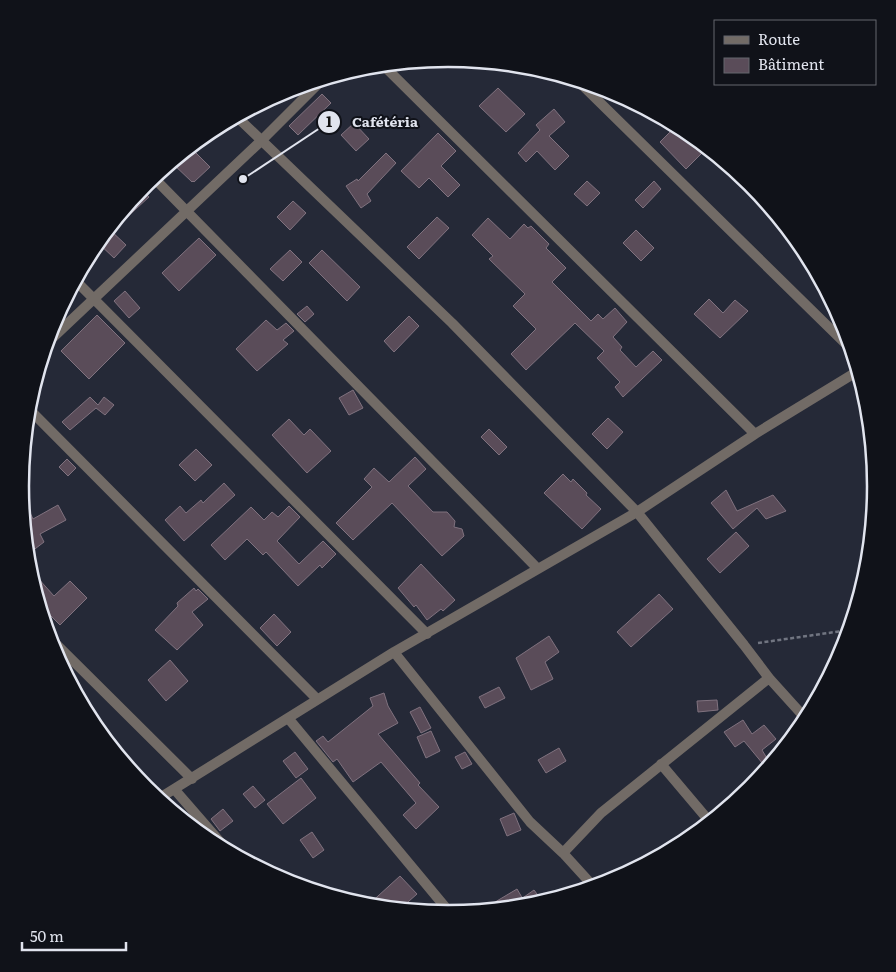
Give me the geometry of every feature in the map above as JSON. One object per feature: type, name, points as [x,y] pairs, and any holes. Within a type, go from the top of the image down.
[{"type":"street","points":[[389,71],[755,434]]},
{"type":"street","points":[[58,332],[261,141],[313,89]]},
{"type":"street","points":[[588,91],[840,338]]},
{"type":"street","points":[[241,121],[452,324],[637,512],[744,644],[768,678],[801,713]]},
{"type":"street","points":[[159,183],[538,569]]},
{"type":"street","points":[[80,285],[427,634]]},
{"type":"street","points":[[166,795],[394,652],[637,512],[755,434],[853,376]]},
{"type":"street","points":[[35,415],[317,700]]},
{"type":"street","points":[[63,651],[192,779]]},
{"type":"street","points":[[394,652],[530,822],[563,853],[588,881]]},
{"type":"street","points":[[563,853],[601,813],[768,678]]},
{"type":"street","points":[[288,718],[443,905]]},
{"type":"street","points":[[661,764],[706,817]]},
{"type":"street","points":[[175,790],[213,833]]},
{"type":"path","points":[[744,644],[841,631]]},
{"type":"building","points":[[498,88],[525,114],[506,132],[479,106]]},
{"type":"building","points":[[322,94],[331,103],[298,135],[289,126]]},
{"type":"building","points":[[554,109],[565,122],[549,136],[569,156],[555,170],[537,151],[526,162],[518,153],[540,130],[536,125]]},
{"type":"building","points":[[354,123],[369,139],[356,151],[341,135]]},
{"type":"building","points":[[671,131],[702,153],[686,169],[660,142]]},
{"type":"building","points":[[438,133],[456,151],[441,166],[460,185],[448,197],[429,178],[419,188],[401,171]]},
{"type":"building","points":[[195,152],[210,167],[192,182],[176,167]]},
{"type":"building","points":[[386,153],[396,163],[367,194],[371,201],[361,208],[346,186],[357,179],[358,181]]},
{"type":"building","points":[[587,181],[600,193],[587,206],[574,194]]},
{"type":"building","points":[[654,181],[661,189],[643,208],[635,200]]},
{"type":"building","points":[[147,195],[149,197],[126,218]]},
{"type":"building","points":[[293,201],[306,213],[290,230],[277,217]]},
{"type":"building","points":[[437,217],[449,228],[419,259],[407,247]]},
{"type":"building","points":[[488,218],[510,239],[524,224],[528,228],[531,226],[549,244],[546,248],[566,268],[552,282],[591,321],[598,314],[603,319],[615,308],[627,322],[613,337],[622,347],[620,350],[636,367],[653,351],[662,360],[623,397],[615,387],[620,382],[597,358],[604,351],[575,323],[526,370],[511,354],[536,329],[513,306],[525,294],[489,259],[493,256],[472,235]]},
{"type":"building","points":[[636,230],[654,248],[641,261],[623,243]]},
{"type":"building","points":[[113,233],[126,245],[114,258],[103,248]]},
{"type":"building","points":[[199,238],[216,255],[179,291],[162,273]]},
{"type":"building","points":[[290,250],[302,262],[283,281],[270,269]]},
{"type":"building","points":[[322,250],[360,287],[347,301],[309,263]]},
{"type":"building","points":[[125,291],[140,308],[129,318],[114,301]]},
{"type":"building","points":[[709,299],[723,313],[735,300],[748,311],[720,338],[694,314]]},
{"type":"building","points":[[307,306],[314,314],[305,322],[297,314]]},
{"type":"building","points":[[97,315],[125,343],[89,379],[61,351]]},
{"type":"building","points":[[409,316],[419,326],[394,352],[384,341]]},
{"type":"building","points":[[266,320],[277,330],[286,323],[294,331],[283,340],[288,344],[257,371],[236,349]]},
{"type":"building","points":[[353,390],[363,408],[349,415],[339,398]]},
{"type":"building","points":[[90,397],[98,405],[104,397],[114,405],[105,415],[96,408],[70,430],[62,422]]},
{"type":"building","points":[[608,418],[623,432],[607,449],[592,434]]},
{"type":"building","points":[[289,419],[304,435],[310,429],[331,451],[307,473],[272,435]]},
{"type":"building","points":[[489,429],[507,447],[499,455],[481,437]]},
{"type":"building","points":[[196,449],[212,465],[195,481],[179,465]]},
{"type":"building","points":[[415,457],[426,469],[408,486],[433,512],[447,512],[455,521],[454,527],[462,529],[464,536],[442,556],[392,503],[353,540],[336,523],[372,487],[364,479],[374,468],[389,482]]},
{"type":"building","points":[[67,459],[76,468],[68,476],[59,467]]},
{"type":"building","points":[[563,474],[571,482],[573,479],[601,509],[582,529],[544,493]]},
{"type":"building","points":[[224,483],[235,495],[184,541],[165,520],[180,506],[186,513],[201,500],[203,503]]},
{"type":"building","points":[[726,490],[737,511],[773,495],[786,511],[766,519],[757,508],[733,529],[711,503]]},
{"type":"building","points":[[58,505],[66,520],[40,534],[44,542],[34,550],[30,513],[33,519]]},
{"type":"building","points":[[289,506],[300,517],[277,541],[299,564],[323,541],[336,554],[322,568],[320,565],[298,586],[266,552],[263,555],[247,539],[225,560],[211,545],[251,507],[264,520],[272,512],[278,517]]},
{"type":"building","points":[[736,532],[749,546],[720,573],[707,559]]},
{"type":"building","points":[[421,564],[455,600],[443,611],[441,609],[427,620],[416,605],[414,607],[398,588]]},
{"type":"building","points":[[40,580],[54,596],[70,581],[87,598],[60,625],[49,614]]},
{"type":"building","points":[[194,588],[196,591],[198,589],[208,599],[192,612],[203,625],[177,650],[155,630],[178,606],[177,603]]},
{"type":"building","points":[[659,594],[673,609],[631,647],[617,632]]},
{"type":"building","points":[[274,614],[291,632],[277,646],[260,628]]},
{"type":"building","points":[[549,636],[559,652],[545,662],[553,679],[531,690],[516,658]]},
{"type":"building","points":[[170,660],[188,681],[166,701],[148,680]]},
{"type":"building","points":[[499,687],[505,698],[485,708],[479,697]]},
{"type":"building","points":[[384,693],[388,706],[398,723],[378,734],[420,783],[418,785],[439,807],[416,829],[403,815],[416,803],[381,762],[353,782],[337,759],[333,762],[316,741],[323,736],[328,742],[373,706],[370,698]]},
{"type":"building","points":[[717,700],[718,710],[698,712],[697,701]]},
{"type":"building","points":[[420,707],[431,728],[421,733],[410,712]]},
{"type":"building","points":[[743,720],[752,734],[764,725],[776,739],[762,750],[767,758],[762,763],[744,741],[735,747],[724,732]]},
{"type":"building","points":[[431,731],[440,751],[426,758],[417,737]]},
{"type":"building","points":[[559,748],[566,761],[546,773],[538,760]]},
{"type":"building","points":[[295,752],[308,769],[296,778],[283,761]]},
{"type":"building","points":[[465,752],[472,764],[462,769],[455,757]]},
{"type":"building","points":[[301,778],[316,798],[283,824],[267,804]]},
{"type":"building","points":[[253,786],[265,800],[255,808],[243,794]]},
{"type":"building","points":[[223,809],[233,821],[220,831],[211,819]]},
{"type":"building","points":[[514,813],[521,830],[507,836],[500,819]]},
{"type":"building","points":[[312,832],[324,850],[313,858],[300,840]]},
{"type":"building","points":[[400,876],[417,894],[407,903],[375,899]]},
{"type":"building","points":[[517,889],[523,898],[503,902],[494,903]]},
{"type":"building","points":[[534,890],[538,895],[525,898]]},
{"type":"place","name":"Cafétéria","points":[[243,179]]}]
